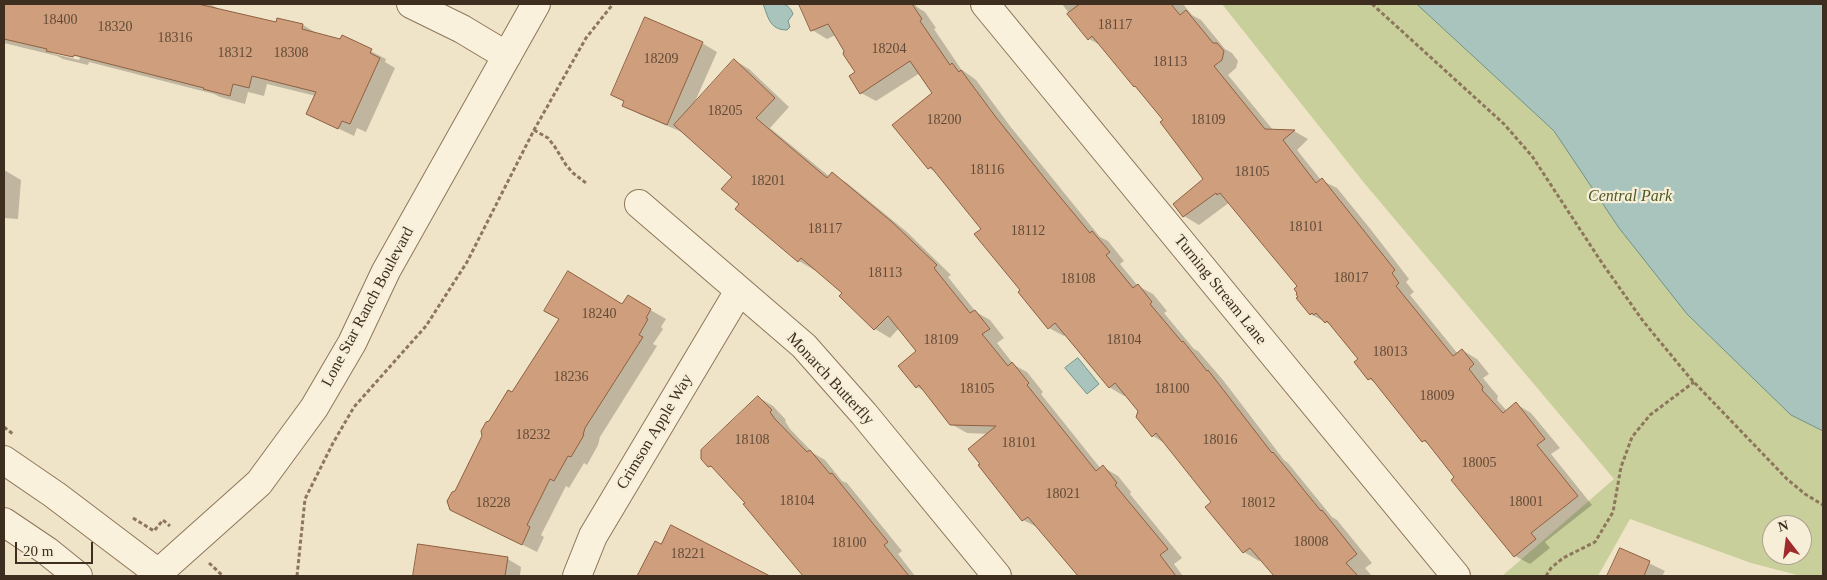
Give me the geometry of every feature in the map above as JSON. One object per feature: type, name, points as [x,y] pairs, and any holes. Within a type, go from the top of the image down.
[{"type":"street","points":[[411,4],[462,29],[507,56]]},
{"type":"street","name":"Lone Star Ranch Boulevard","points":[[159,575],[259,483],[314,408],[352,343],[391,262],[536,4]]},
{"type":"street","name":"Turning Stream Lane","points":[[985,4],[1456,576]]},
{"type":"street","name":"Monarch Butterfly","points":[[639,204],[804,346],[864,414],[997,576]]},
{"type":"street","name":"Crimson Apple Way","points":[[577,576],[593,536],[739,291]]},
{"type":"street","points":[[4,460],[56,495],[159,575]]},
{"type":"street","points":[[4,522],[47,551],[78,576]]},
{"type":"path","points":[[297,576],[305,499],[333,443],[354,407],[426,326],[467,262],[534,130],[586,38],[613,4]]},
{"type":"path","points":[[1372,4],[1504,124],[1532,156],[1602,263],[1644,321],[1694,382],[1787,479],[1805,494],[1823,505]]},
{"type":"path","points":[[534,130],[548,138],[569,169],[586,183]]},
{"type":"path","points":[[1546,576],[1551,568],[1563,558],[1595,542],[1614,512],[1621,467],[1632,437],[1650,415],[1694,382]]},
{"type":"path","points":[[218,571],[223,576]]},
{"type":"green space","name":"Central Park","points":[[1222,4],[1823,4],[1823,576],[1801,576],[1751,563],[1630,519],[1598,576],[1502,576],[1614,479],[1365,184]]},
{"type":"water","points":[[763,4],[781,4],[788,7],[793,14],[788,21],[790,27],[787,30],[776,28],[770,22]]},
{"type":"water","points":[[1417,4],[1823,4],[1823,431],[1791,415],[1687,314],[1619,228],[1554,131]]},
{"type":"water","points":[[1078,358],[1099,384],[1087,394],[1065,368]]},
{"type":"building","points":[[4,4],[198,4],[276,22],[277,18],[303,24],[302,29],[340,39],[342,35],[372,49],[370,53],[380,58],[350,124],[342,121],[338,129],[306,114],[316,92],[252,76],[249,88],[233,84],[230,96],[74,55],[73,57],[46,51],[47,49],[4,39]]},
{"type":"building","points":[[799,4],[912,4],[922,19],[920,21],[950,65],[952,63],[959,72],[961,70],[1046,180],[1090,233],[1092,231],[1110,252],[1106,255],[1133,288],[1138,284],[1152,302],[1150,304],[1208,370],[1272,453],[1322,510],[1357,554],[1346,563],[1358,576],[1274,576],[1250,548],[1243,553],[1205,507],[1211,502],[1156,433],[1152,437],[1136,417],[1138,411],[1115,383],[1109,388],[1055,323],[1048,329],[1018,292],[1020,290],[974,234],[981,229],[931,167],[928,169],[892,125],[932,93],[910,61],[860,94],[849,76],[855,72],[843,54],[844,51],[828,24],[811,31]]},
{"type":"building","points":[[1080,4],[1171,4],[1180,15],[1186,10],[1213,43],[1217,43],[1224,51],[1222,60],[1214,66],[1265,129],[1295,130],[1283,140],[1316,183],[1322,178],[1395,270],[1392,273],[1399,283],[1396,286],[1453,356],[1462,349],[1474,364],[1469,369],[1483,387],[1482,390],[1503,413],[1516,402],[1545,439],[1537,445],[1578,496],[1531,533],[1536,539],[1514,557],[1451,480],[1454,477],[1425,440],[1422,442],[1371,378],[1368,380],[1354,362],[1358,359],[1327,321],[1325,323],[1316,313],[1310,315],[1296,298],[1298,297],[1294,289],[1297,286],[1220,193],[1217,195],[1216,193],[1183,217],[1173,204],[1203,179],[1160,122],[1163,120],[1135,86],[1092,36],[1088,40],[1067,14]]},
{"type":"building","points":[[645,17],[703,42],[667,125],[622,106],[624,101],[611,95]]},
{"type":"building","points":[[734,59],[775,98],[756,118],[827,178],[832,172],[892,222],[937,265],[934,268],[970,313],[975,310],[990,329],[982,334],[1008,366],[1012,362],[1029,383],[1027,385],[1096,471],[1103,465],[1117,483],[1115,485],[1168,549],[1160,555],[1176,576],[1078,576],[1028,517],[1022,521],[978,465],[980,464],[968,449],[996,426],[950,425],[919,385],[916,388],[898,366],[916,351],[888,316],[874,330],[839,296],[842,293],[801,258],[798,262],[735,209],[739,204],[721,189],[732,177],[674,125]]},
{"type":"building","points":[[568,271],[622,304],[628,295],[651,309],[639,335],[643,337],[585,428],[584,435],[571,457],[568,456],[554,481],[550,479],[527,525],[530,527],[522,545],[450,510],[447,501],[452,492],[455,491],[482,436],[481,431],[486,422],[489,421],[508,390],[512,392],[559,319],[544,311]]},
{"type":"building","points":[[758,396],[772,410],[770,412],[775,419],[807,452],[810,450],[830,474],[832,473],[888,542],[884,545],[909,576],[803,576],[743,504],[745,503],[711,466],[708,467],[701,459],[701,450]]},
{"type":"building","points":[[671,525],[770,576],[637,576],[655,541],[661,544]]},
{"type":"building","points":[[418,544],[508,557],[505,576],[413,576]]},
{"type":"building","points":[[1620,548],[1650,561],[1644,576],[1607,576]]}]
